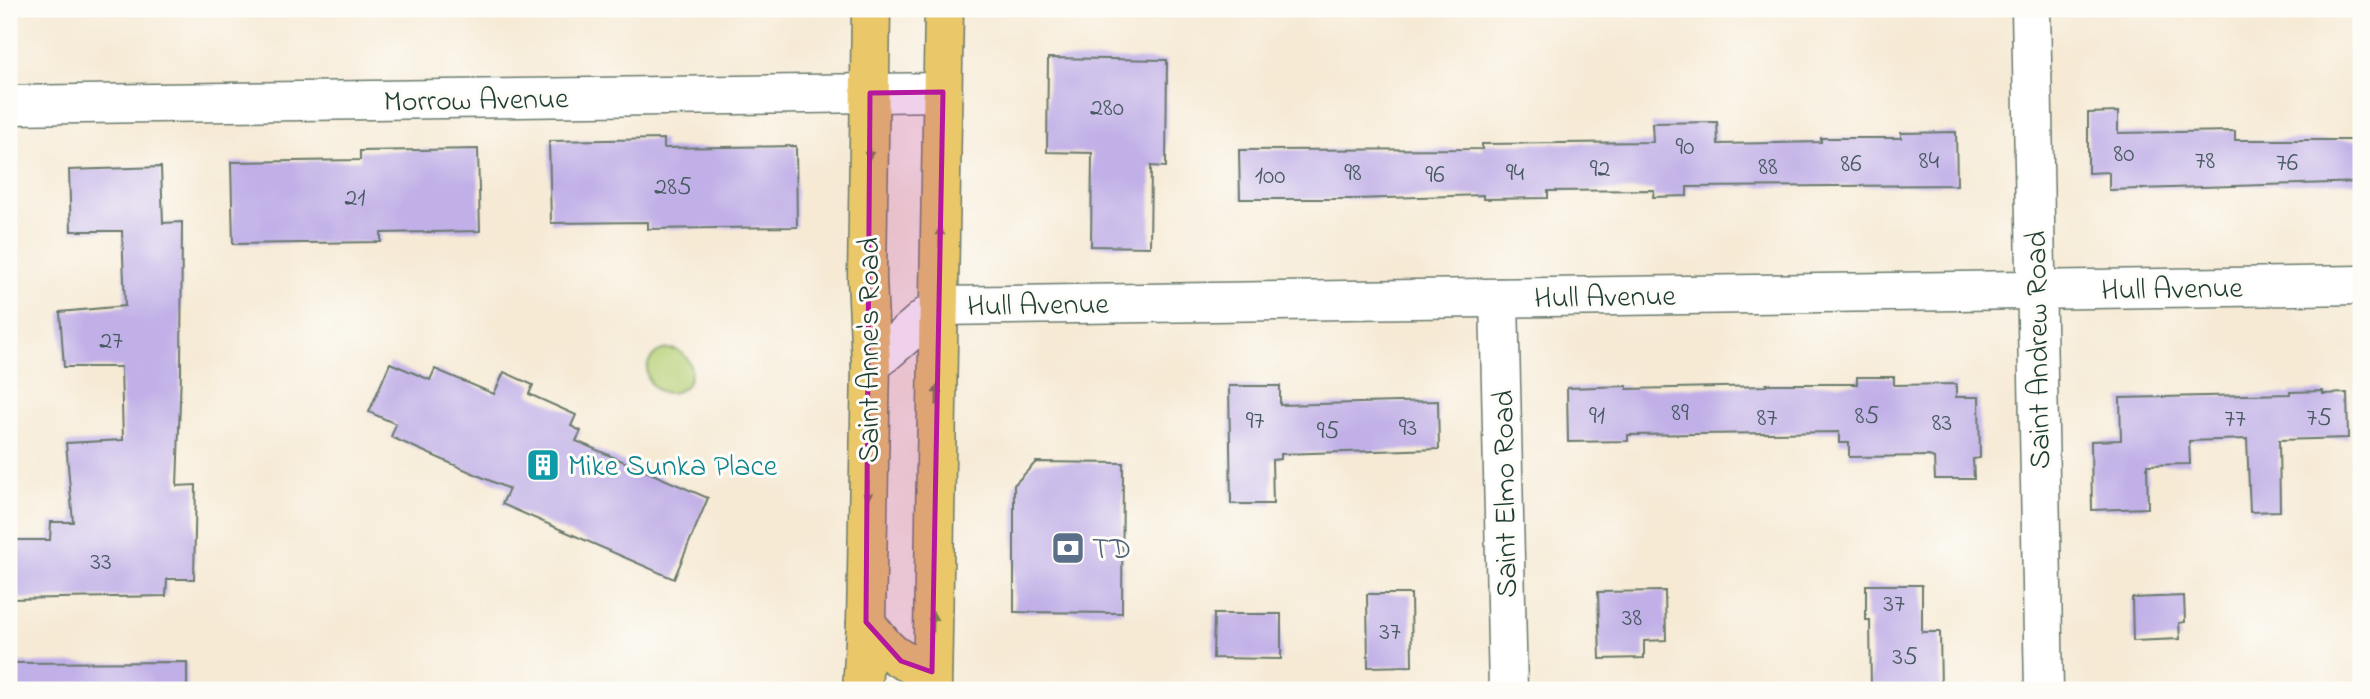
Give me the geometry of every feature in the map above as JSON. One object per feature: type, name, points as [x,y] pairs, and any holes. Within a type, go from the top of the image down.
[{"type":"main road","name":"Saint Anne's Road","points":[[862,690],[866,622],[871,365],[867,278],[871,9]]},
{"type":"main road","points":[[932,681],[944,9]]},
{"type":"main road","points":[[866,622],[883,646],[932,681]]},
{"type":"street","name":"Saint Andrew Road","points":[[2031,9],[2044,690]]},
{"type":"street","name":"Morrow Avenue","points":[[9,105],[943,92]]},
{"type":"street","name":"Hull Avenue","points":[[871,365],[939,306],[2361,285]]},
{"type":"street","name":"Saint Elmo Road","points":[[1499,298],[1508,690]]},
{"type":"highlighted area","points":[[943,92],[932,672],[901,661],[866,622],[870,93]]},
{"type":"green space","points":[[669,349],[678,350],[685,355],[690,362],[690,380],[685,387],[678,392],[669,393],[660,392],[653,387],[648,380],[647,371],[648,362],[653,355],[660,350]]},
{"type":"building","points":[[1048,58],[1167,60],[1166,167],[1151,166],[1150,247],[1091,246],[1092,153],[1047,152]]},
{"type":"building","points":[[2118,112],[2118,133],[2235,131],[2235,140],[2361,140],[2361,182],[2109,190],[2109,172],[2088,173],[2088,113]]},
{"type":"building","points":[[1717,122],[1718,144],[1821,142],[1821,138],[1901,138],[1901,133],[1956,132],[1957,185],[1687,187],[1687,196],[1653,197],[1654,190],[1548,191],[1548,198],[1483,199],[1483,195],[1240,199],[1239,150],[1482,149],[1482,144],[1653,142],[1652,123]]},
{"type":"building","points":[[664,139],[664,148],[796,146],[797,227],[648,229],[648,222],[551,223],[549,141]]},
{"type":"building","points":[[478,149],[480,231],[381,233],[381,242],[233,244],[231,162],[360,160],[360,151]]},
{"type":"building","points":[[161,167],[163,223],[182,222],[177,486],[196,485],[194,579],[167,579],[166,596],[9,599],[9,540],[50,540],[51,522],[73,522],[66,443],[123,440],[121,367],[64,367],[60,312],[125,306],[122,231],[71,231],[69,170]]},
{"type":"building","name":"Mike Sunka Place","points":[[390,363],[430,380],[435,369],[494,394],[504,372],[533,385],[529,394],[576,415],[571,426],[581,431],[576,441],[708,498],[674,579],[502,504],[509,489],[391,437],[396,424],[369,412]]},
{"type":"building","points":[[1857,377],[1894,377],[1894,385],[1956,384],[1956,397],[1979,397],[1980,458],[1973,459],[1974,479],[1935,479],[1934,458],[1929,456],[1849,457],[1849,443],[1839,443],[1839,432],[1628,435],[1628,441],[1568,442],[1567,388],[1857,384]]},
{"type":"building","points":[[1229,386],[1280,386],[1280,405],[1438,401],[1439,449],[1281,454],[1281,459],[1272,460],[1273,504],[1231,504]]},
{"type":"building","points":[[2323,391],[2323,394],[2347,393],[2348,438],[2279,440],[2280,511],[2250,512],[2247,439],[2189,441],[2190,464],[2147,465],[2148,508],[2092,510],[2091,441],[2121,440],[2120,398]]},
{"type":"building","name":"TD","points":[[1036,462],[1123,463],[1122,613],[1014,612],[1014,485]]},
{"type":"building","points":[[1866,585],[1922,585],[1922,632],[1940,632],[1941,690],[1871,690],[1870,620],[1866,620]]},
{"type":"building","points":[[1665,591],[1666,640],[1644,641],[1644,658],[1600,659],[1598,592]]},
{"type":"building","points":[[1367,594],[1411,594],[1412,666],[1368,667]]},
{"type":"building","points":[[2184,596],[2185,622],[2179,623],[2180,639],[2133,641],[2132,598]]},
{"type":"building","points":[[1214,614],[1281,614],[1281,659],[1213,658]]},
{"type":"building","points":[[187,662],[187,690],[9,690],[9,663]]},
{"type":"place","name":"Mike Sunka Place","points":[[543,465]]},
{"type":"place","name":"TD","points":[[1068,548]]}]
